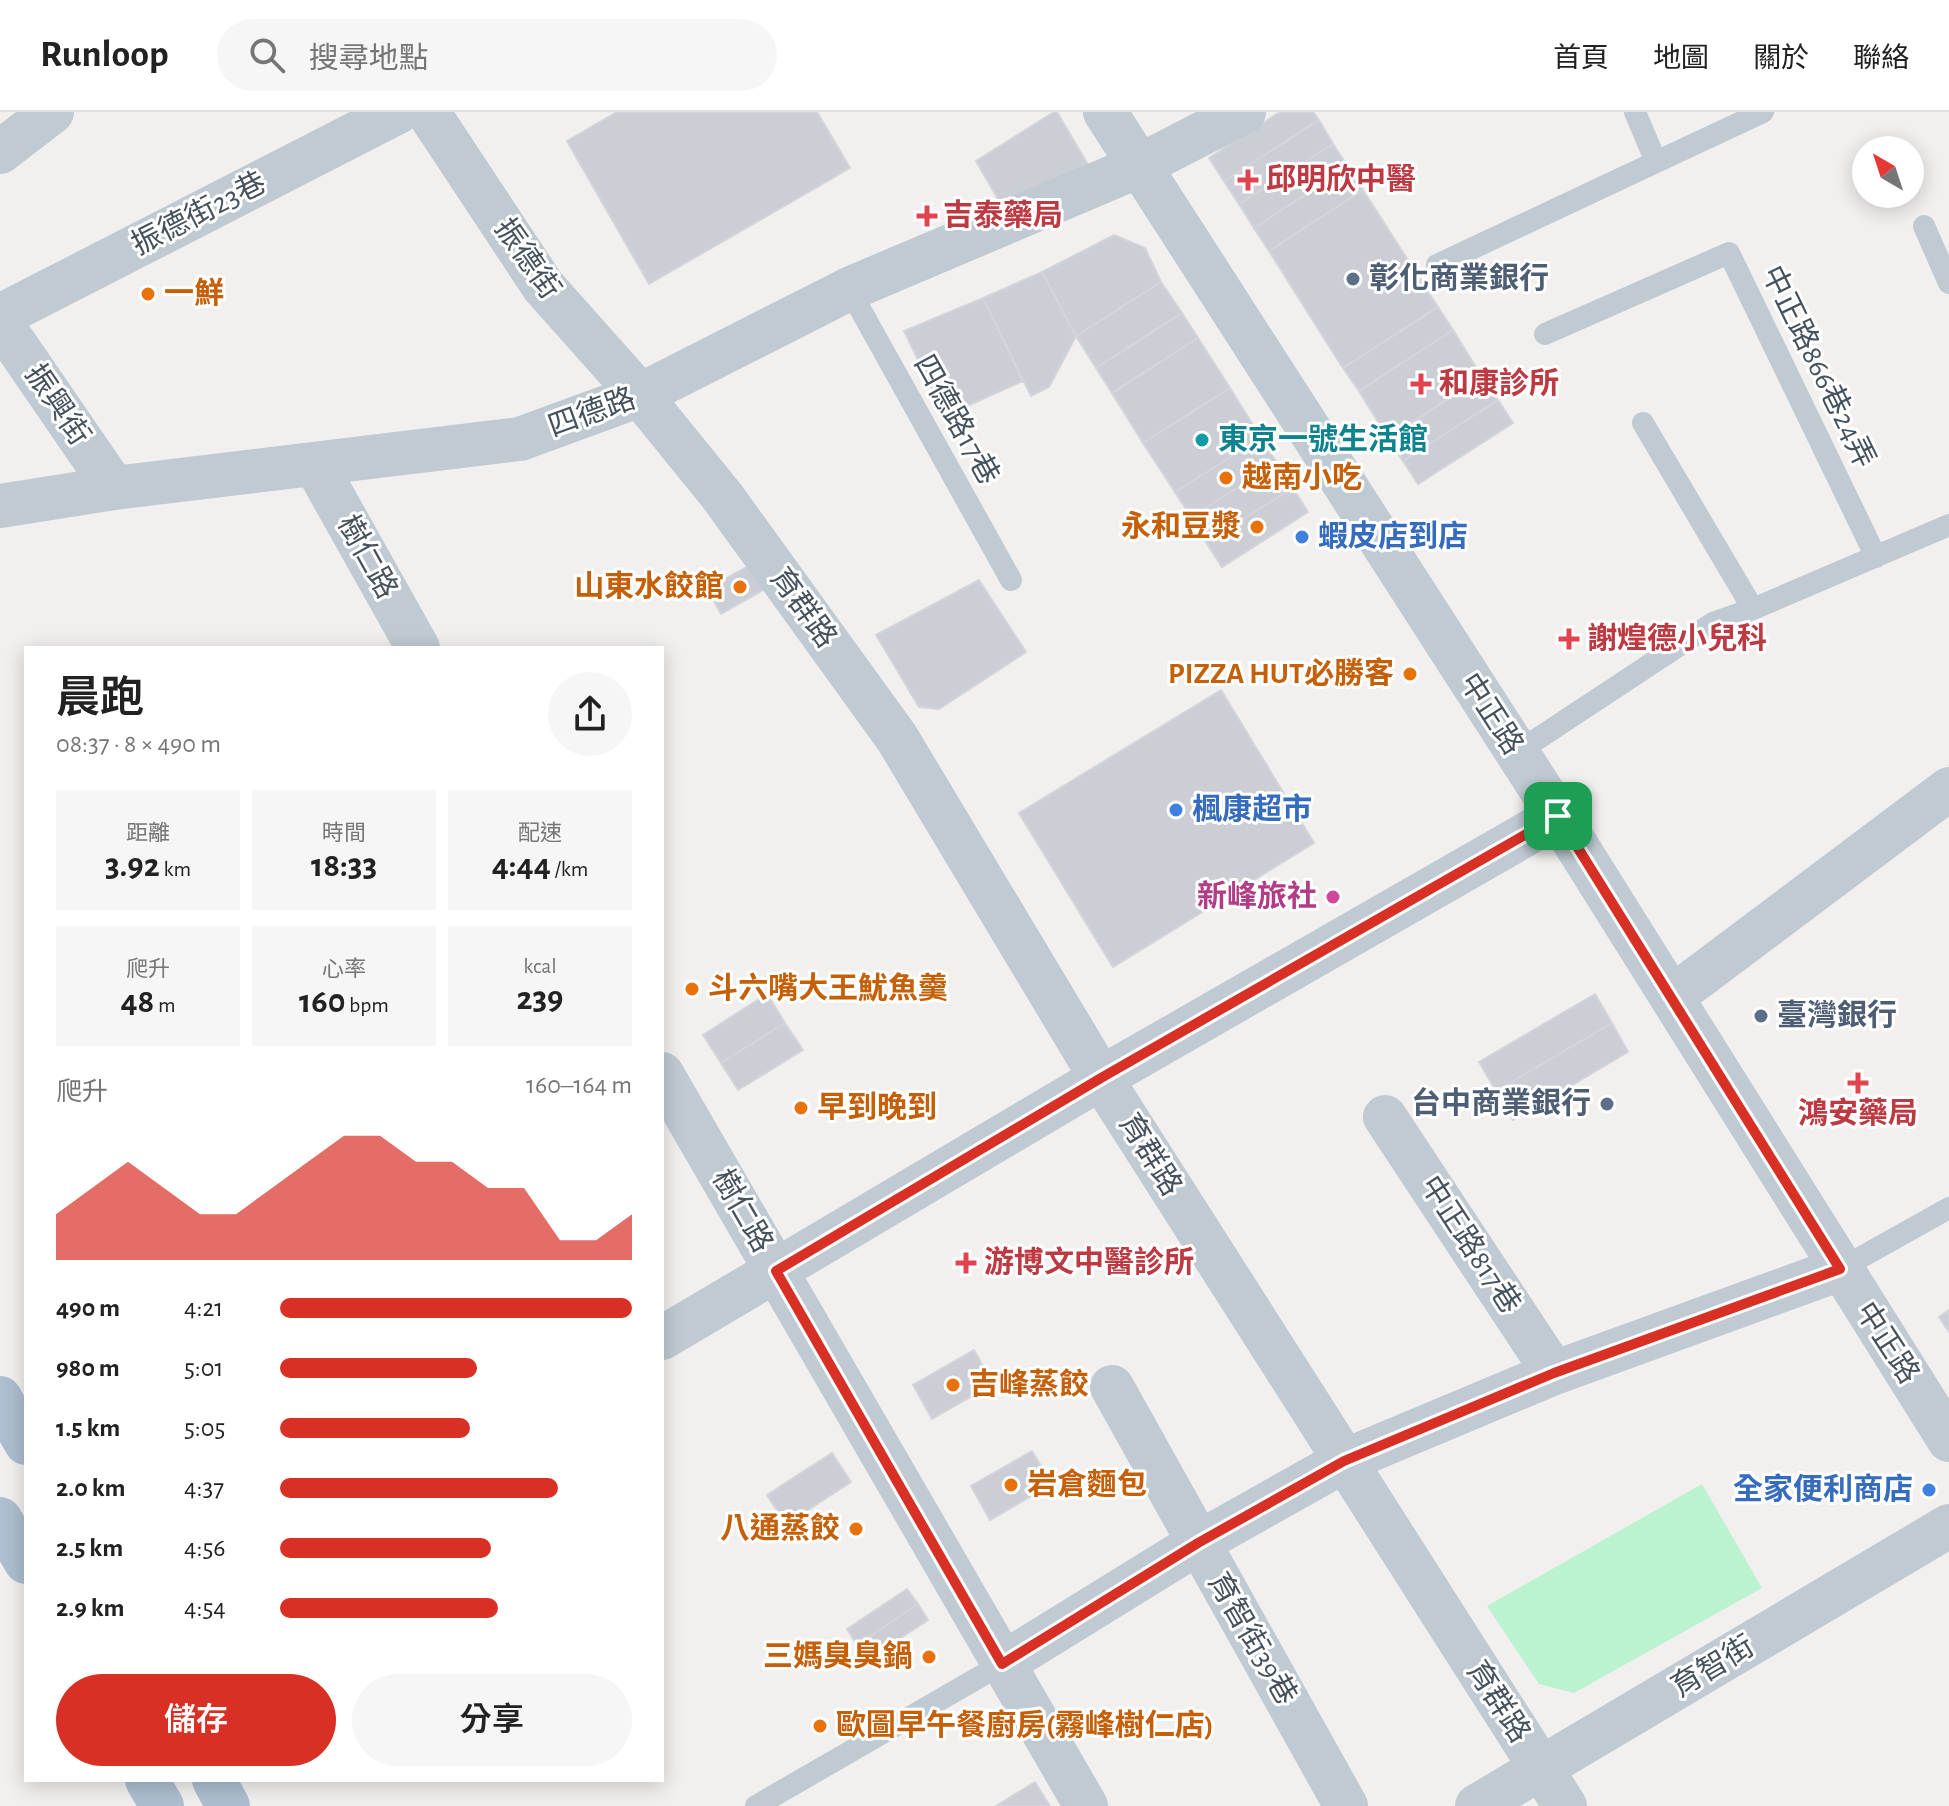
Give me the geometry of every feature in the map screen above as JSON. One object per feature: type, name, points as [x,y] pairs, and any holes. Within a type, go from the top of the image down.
[{"type":"main road","points":[[0,1398],[24,1440]]},
{"type":"main road","points":[[0,1519],[24,1559]]},
{"type":"main road","points":[[148,1782],[162,1806]]},
{"type":"main road","points":[[215,1782],[228,1806]]},
{"type":"street","points":[[0,152],[52,112]]},
{"type":"street","name":"振德街23巷","points":[[0,319],[398,112]]},
{"type":"street","name":"振德街","points":[[428,112],[543,286],[640,395]]},
{"type":"street","name":"中正路","points":[[1105,112],[1558,816],[1949,1440]]},
{"type":"street","name":"四德路","points":[[0,506],[114,488],[520,439],[640,395],[849,289],[1139,166],[1244,112]]},
{"type":"street","name":"振興街","points":[[0,319],[114,488]]},
{"type":"street","name":"育群路","points":[[640,395],[722,496],[897,738],[1101,1078],[1565,1806]]},
{"type":"street","name":"樹仁路","points":[[316,466],[417,646]]},
{"type":"street","points":[[1672,997],[1949,789]]},
{"type":"street","points":[[664,1337],[1101,1078],[1558,816]]},
{"type":"street","name":"樹仁路","points":[[664,1077],[1086,1806]]},
{"type":"street","name":"中正路817巷","points":[[1385,1117],[1554,1373]]},
{"type":"street","points":[[1002,1664],[1198,1543],[1344,1461],[1554,1373],[1840,1269]]},
{"type":"street","name":"育智街39巷","points":[[1112,1387],[1346,1806]]},
{"type":"street","name":"育智街","points":[[1477,1806],[1949,1526]]},
{"type":"lane","points":[[1635,112],[1656,162]]},
{"type":"lane","points":[[1437,265],[1763,112]]},
{"type":"lane","points":[[1924,226],[1949,283]]},
{"type":"lane","name":"中正路866巷24弄","points":[[1545,334],[1729,253],[1876,557]]},
{"type":"lane","name":"四德路17巷","points":[[849,289],[1011,580]]},
{"type":"lane","points":[[1643,423],[1753,609]]},
{"type":"lane","points":[[1516,753],[1713,623],[1753,609],[1949,525]]},
{"type":"lane","points":[[1840,1269],[1949,1208]]},
{"type":"lane","points":[[756,1806],[1002,1664]]},
{"type":"green space","points":[[1702,1484],[1762,1588],[1574,1693],[1539,1684],[1487,1606]]},
{"type":"building","points":[[617,112],[817,112],[850,168],[649,284],[567,141]]},
{"type":"building","points":[[1057,112],[1088,165],[1006,213],[976,161]]},
{"type":"building","points":[[1280,112],[1313,112],[1319,120],[1224,181],[1209,158]]},
{"type":"building","points":[[1319,120],[1333,144],[1239,204],[1224,181]]},
{"type":"building","points":[[1333,144],[1348,167],[1254,228],[1239,204]]},
{"type":"building","points":[[1348,167],[1363,190],[1269,251],[1254,228]]},
{"type":"building","name":"彰化商業銀行","points":[[1363,190],[1438,307],[1343,368],[1269,251]]},
{"type":"building","points":[[1114,235],[1145,248],[1161,282],[1076,336],[1042,272]]},
{"type":"building","points":[[1042,272],[1076,336],[1049,387],[1031,396],[983,298]]},
{"type":"building","points":[[1161,282],[1182,313],[1096,368],[1076,336]]},
{"type":"building","points":[[983,298],[1023,381],[945,416],[904,331]]},
{"type":"building","points":[[1438,307],[1453,330],[1359,391],[1343,368]]},
{"type":"building","points":[[1182,313],[1198,338],[1112,393],[1096,368]]},
{"type":"building","name":"和康診所","points":[[1453,330],[1482,377],[1388,438],[1359,391]]},
{"type":"building","points":[[1198,338],[1230,388],[1143,443],[1112,393]]},
{"type":"building","points":[[1482,377],[1498,400],[1403,461],[1388,438]]},
{"type":"building","name":"東京一號生活館","points":[[1230,388],[1261,438],[1175,492],[1143,443]]},
{"type":"building","points":[[1498,400],[1513,423],[1418,484],[1403,461]]},
{"type":"building","name":"越南小吃","points":[[1261,438],[1277,463],[1191,517],[1175,492]]},
{"type":"building","points":[[1277,463],[1293,488],[1206,542],[1191,517]]},
{"type":"building","name":"永和豆漿","points":[[1293,488],[1308,512],[1222,567],[1206,542]]},
{"type":"building","name":"山東水餃館","points":[[759,560],[772,585],[721,614],[707,589]]},
{"type":"building","points":[[979,580],[1026,652],[939,709],[919,707],[876,635]]},
{"type":"building","points":[[1221,690],[1314,843],[1113,967],[1019,813]]},
{"type":"building","points":[[767,994],[785,1023],[721,1063],[703,1035]]},
{"type":"building","points":[[1595,994],[1612,1023],[1496,1091],[1479,1062]]},
{"type":"building","points":[[785,1023],[803,1050],[738,1090],[721,1063]]},
{"type":"building","points":[[1612,1023],[1628,1052],[1513,1120],[1496,1091]]},
{"type":"building","points":[[1949,1310],[1949,1332],[1939,1317]]},
{"type":"building","name":"吉峰蒸餃","points":[[974,1350],[993,1384],[932,1419],[913,1385]]},
{"type":"building","name":"岩倉麵包","points":[[1032,1451],[1052,1484],[990,1520],[971,1486]]},
{"type":"building","points":[[832,1453],[851,1482],[786,1524],[767,1495]]},
{"type":"building","points":[[907,1589],[918,1604],[857,1645],[847,1629]]},
{"type":"building","points":[[918,1604],[928,1620],[867,1660],[857,1645]]},
{"type":"building","points":[[1035,1782],[1050,1806],[996,1806]]},
{"type":"place","name":"邱明欣中醫","points":[[1248,180]]},
{"type":"place","name":"吉泰藥局","points":[[927,216]]},
{"type":"place","name":"彰化商業銀行","points":[[1353,279]]},
{"type":"place","name":"一鮮","points":[[148,294]]},
{"type":"place","name":"和康診所","points":[[1421,384]]},
{"type":"place","name":"東京一號生活館","points":[[1202,440]]},
{"type":"place","name":"越南小吃","points":[[1226,478]]},
{"type":"place","name":"永和豆漿","points":[[1257,527]]},
{"type":"place","name":"蝦皮店到店","points":[[1302,537]]},
{"type":"place","name":"山東水餃館","points":[[740,587]]},
{"type":"place","name":"謝煌德小兒科","points":[[1569,639]]},
{"type":"place","name":"PIZZA HUT必勝客","points":[[1410,674]]},
{"type":"place","name":"楓康超市","points":[[1176,810]]},
{"type":"place","name":"新峰旅社","points":[[1333,897]]},
{"type":"place","name":"斗六嘴大王魷魚羹","points":[[692,989]]},
{"type":"place","name":"臺灣銀行","points":[[1761,1016]]},
{"type":"place","name":"鴻安藥局","points":[[1858,1083]]},
{"type":"place","name":"台中商業銀行","points":[[1607,1104]]},
{"type":"place","name":"早到晚到","points":[[801,1108]]},
{"type":"place","name":"游博文中醫診所","points":[[966,1263]]},
{"type":"place","name":"吉峰蒸餃","points":[[953,1385]]},
{"type":"place","name":"岩倉麵包","points":[[1011,1485]]},
{"type":"place","name":"全家便利商店","points":[[1929,1490]]},
{"type":"place","name":"八通蒸餃","points":[[856,1529]]},
{"type":"place","name":"三媽臭臭鍋","points":[[929,1657]]},
{"type":"place","name":"歐圖早午餐廚房(霧峰樹仁店)","points":[[820,1726]]},
{"type":"route","points":[[1558,816],[1840,1269],[1554,1373],[1344,1461],[1198,1543],[1002,1664],[776,1271],[1101,1078],[1558,816]]}]
